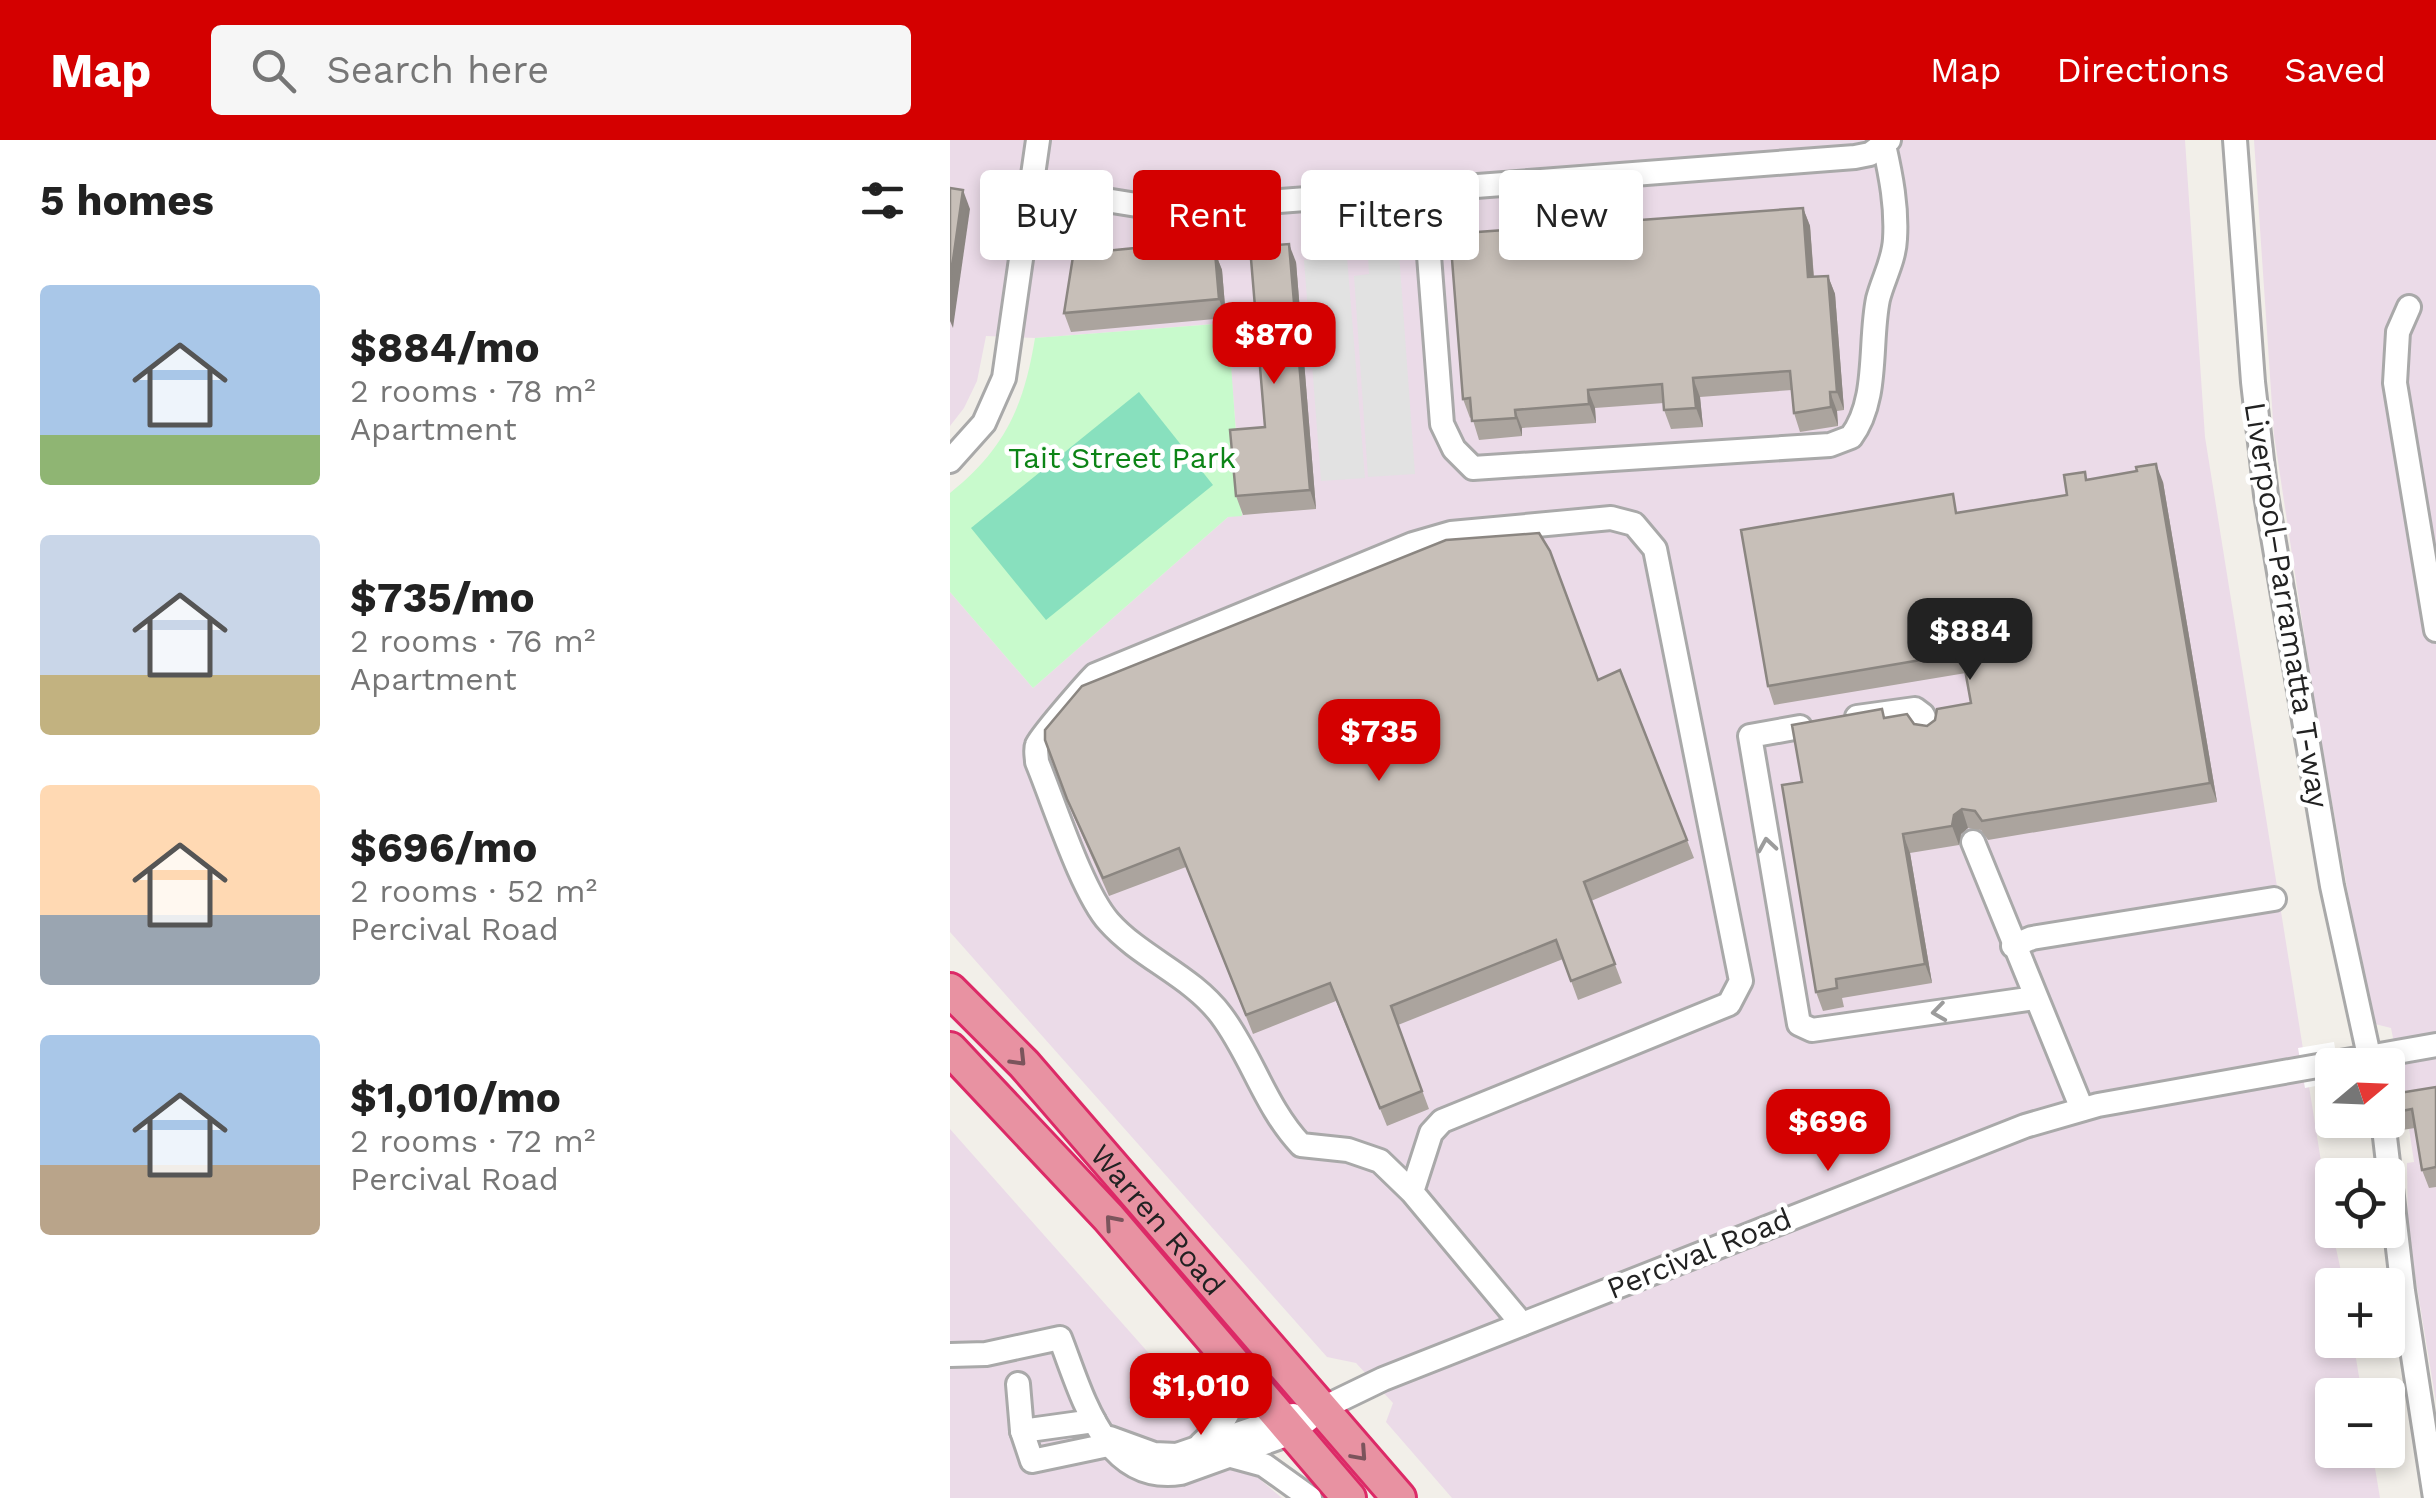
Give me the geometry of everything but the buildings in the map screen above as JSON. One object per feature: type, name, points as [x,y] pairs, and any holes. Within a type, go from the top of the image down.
[{"type":"highway","name":"Warren Road","points":[[950,990],[1024,1064],[1400,1498]]},
{"type":"highway","name":"Warren Road","points":[[950,1049],[1108,1217],[1348,1498]]},
{"type":"street","points":[[1034,170],[1038,140]]},
{"type":"street","name":"Liverpool–Parramatta T-way","points":[[2235,140],[2252,382],[2266,495],[2332,886],[2367,1048]]},
{"type":"street","points":[[1429,260],[1442,424],[1454,449],[1473,468],[1830,445],[1851,437],[1867,400],[1879,297],[1894,252],[1893,191],[1886,143],[1855,157],[1479,186]]},
{"type":"street","points":[[1113,199],[1174,208],[1301,199]]},
{"type":"street","points":[[950,461],[984,423],[1004,378],[1021,260]]},
{"type":"street","points":[[2409,307],[2398,332],[2395,383],[2436,630]]},
{"type":"street","points":[[1412,1192],[1430,1133],[1442,1121],[1728,1004],[1740,981],[1655,549],[1634,524],[1612,518],[1451,533],[1413,544],[1095,675],[1037,742],[1037,762],[1092,897],[1111,925],[1218,1010],[1272,1107],[1301,1145],[1368,1155],[1380,1161],[1412,1192],[1522,1324]]},
{"type":"street","points":[[1857,717],[1915,709],[1923,715],[1929,730]]},
{"type":"street","points":[[1800,726],[1750,736],[1799,1024],[1812,1030],[2035,998]]},
{"type":"street","points":[[1973,842],[2082,1110]]},
{"type":"street","points":[[2013,946],[2032,938],[2274,899]]},
{"type":"street","name":"Percival Road","points":[[2405,1053],[2436,1045]]},
{"type":"street","name":"Percival Road","points":[[1102,1434],[1111,1451],[1143,1470],[1167,1475],[1230,1456],[1371,1384],[2025,1126],[2082,1110],[2315,1066]]},
{"type":"street","points":[[2386,1138],[2404,1302],[2434,1498]]},
{"type":"street","points":[[950,1355],[986,1354],[1060,1338],[1102,1434],[1032,1461],[1022,1431],[1018,1384]]},
{"type":"street","points":[[1198,1447],[1220,1425],[1247,1380]]},
{"type":"street","name":"Percival Road","points":[[1102,1434],[1165,1456],[1286,1426]]},
{"type":"street","points":[[1230,1456],[1264,1464],[1310,1498]]},
{"type":"shaded area","points":[[950,140],[2185,140],[2205,437],[2320,1158],[2315,1158],[2315,1248],[2336,1248],[2340,1268],[2315,1268],[2315,1358],[2356,1358],[2359,1378],[2315,1378],[2315,1468],[2375,1468],[2380,1498],[1452,1498],[1386,1422],[1393,1403],[1356,1363],[1327,1357],[950,932],[950,592],[1033,688],[1228,517],[1243,514],[1227,323],[1036,338],[986,336],[977,381],[950,426]]},
{"type":"shaded area","points":[[2254,140],[2436,140],[2436,1402],[2408,1233],[2407,1163],[2414,1162],[2405,1101],[2405,1048],[2395,1048],[2391,1028],[2375,1024],[2367,1002],[2313,693],[2274,435]]},
{"type":"shaded area","points":[[1304,260],[1347,260],[1365,478],[1321,481]]},
{"type":"shaded area","points":[[1368,260],[1400,260],[1415,474],[1368,477],[1354,276],[1369,274]]},
{"type":"shaded area","points":[[950,1129],[1263,1482],[1282,1498],[950,1498]]},
{"type":"green space","name":"Tait Street Park","points":[[1228,323],[1242,516],[1228,517],[1033,688],[950,592],[950,493],[985,460],[1009,424],[1025,385],[1035,338]]},
{"type":"green space","points":[[1139,392],[1213,485],[1046,620],[971,528]]},
{"type":"pier","points":[[2334,1042],[2335,1048],[2315,1048],[2315,1086],[2305,1088],[2298,1048]]}]
